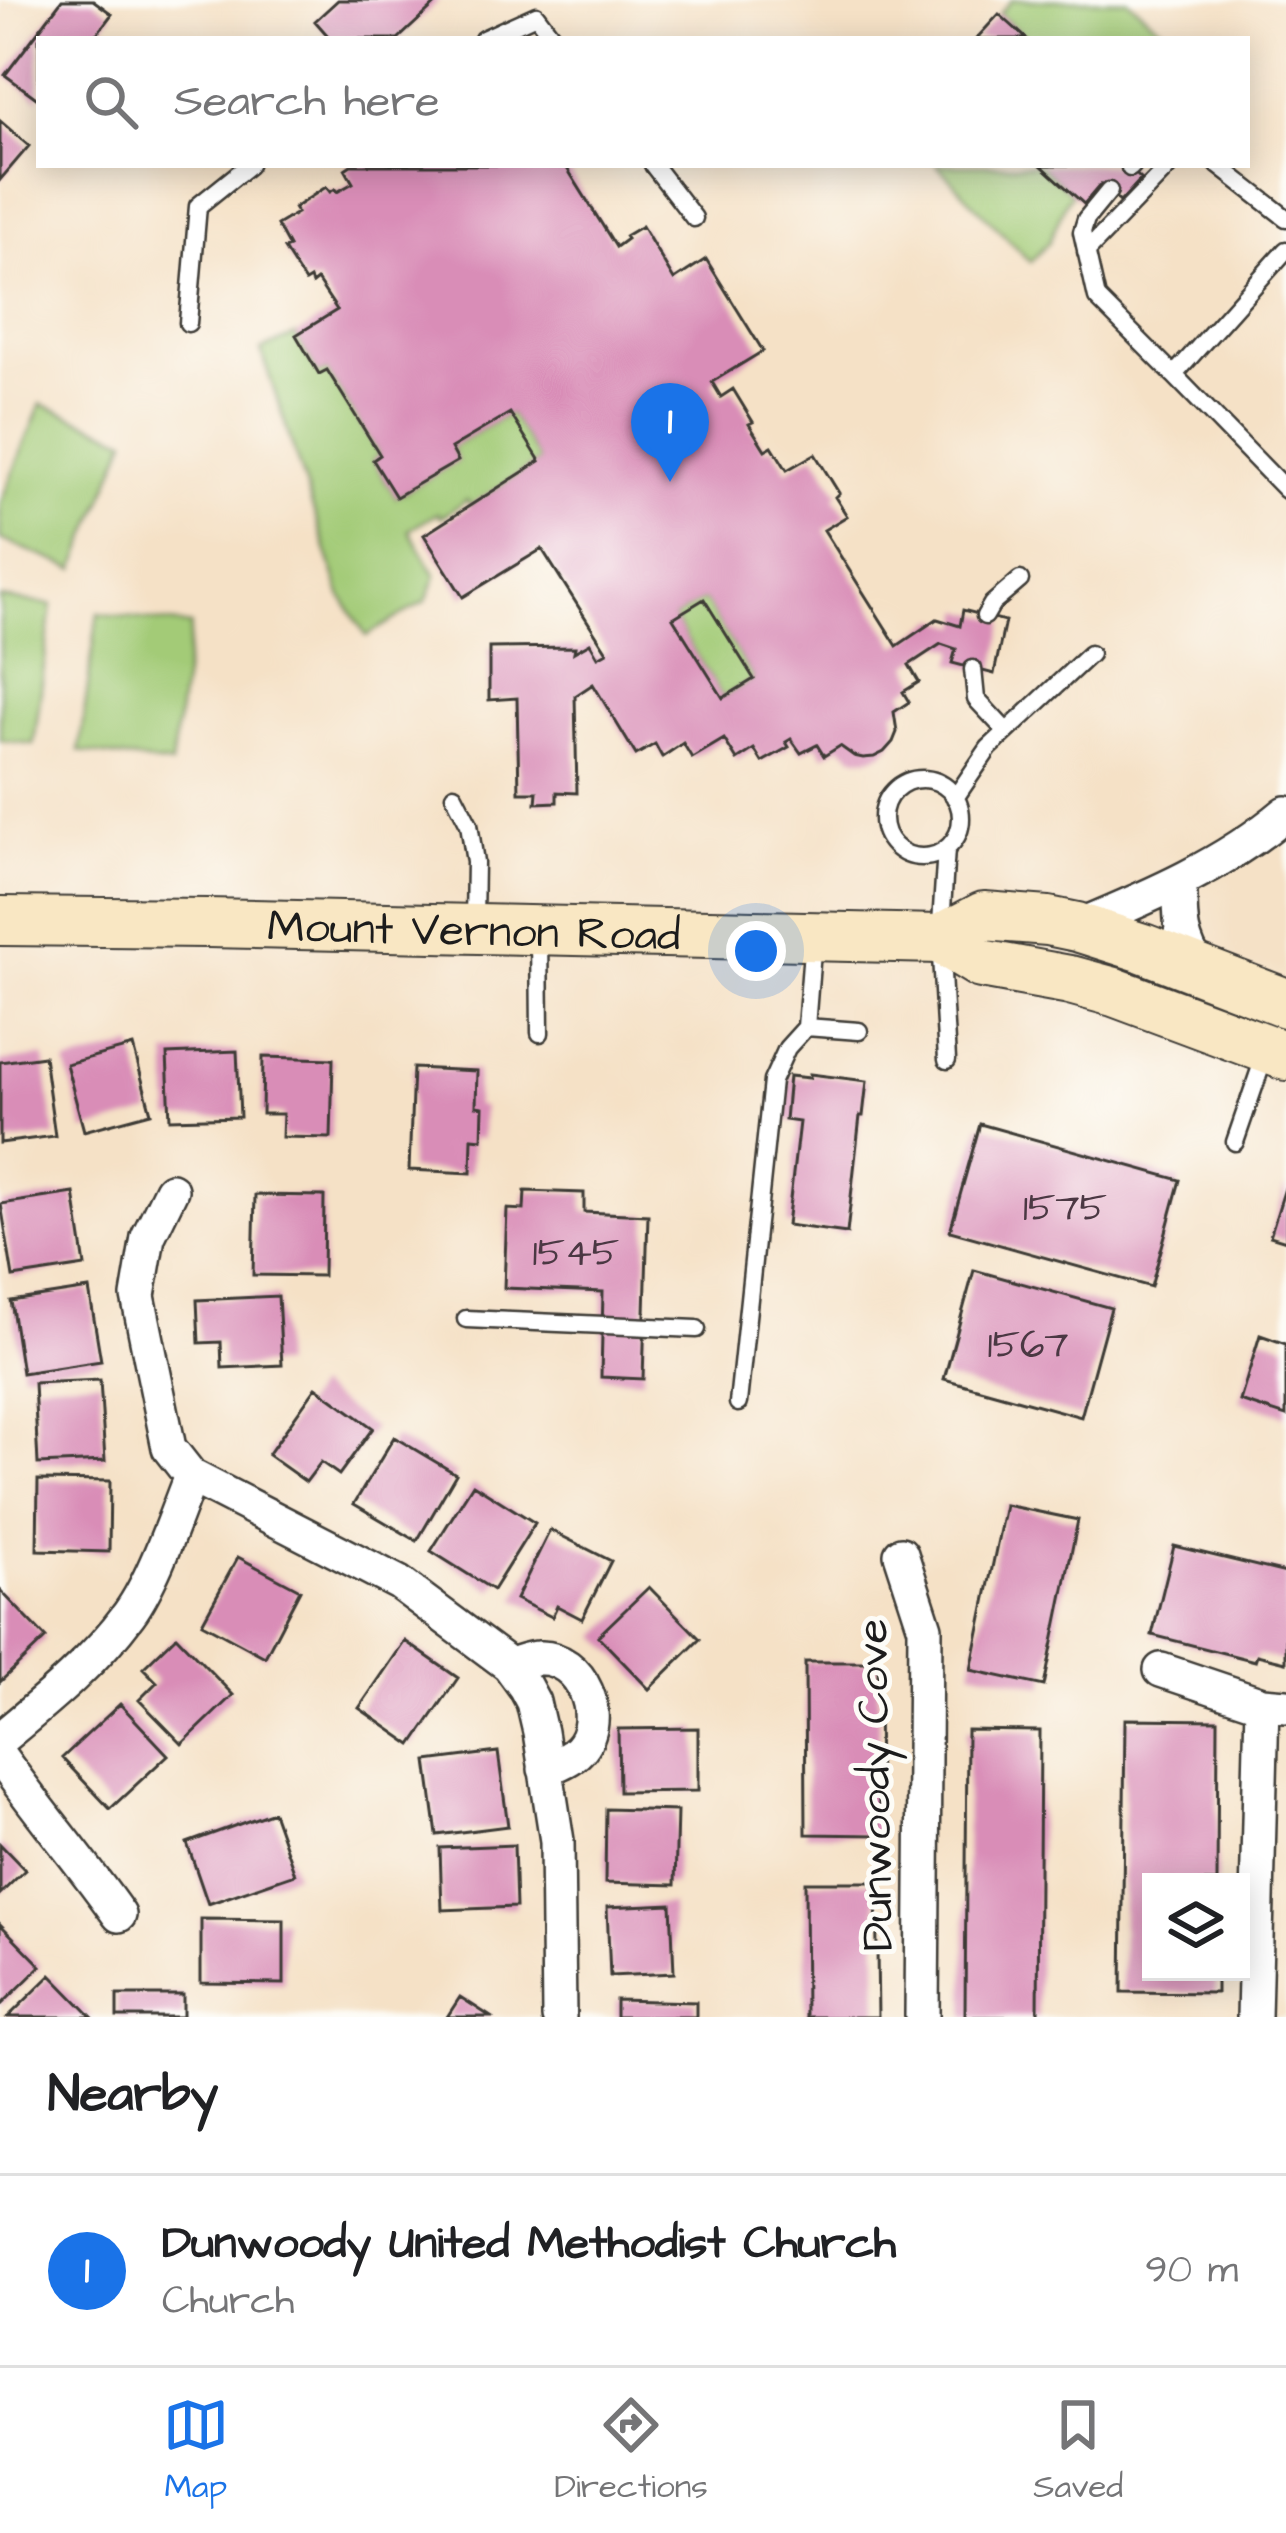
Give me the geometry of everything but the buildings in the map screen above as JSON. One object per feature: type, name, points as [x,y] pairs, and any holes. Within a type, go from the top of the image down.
[{"type":"main road","points":[[940,940],[984,916],[1048,921],[1077,927],[1286,1003]]},
{"type":"main road","name":"Mount Vernon Road","points":[[0,921],[940,940],[981,964],[1114,992],[1276,1053]]},
{"type":"street","points":[[1077,927],[1180,884],[1286,813]]},
{"type":"street","points":[[1180,884],[1180,929],[1200,970]]},
{"type":"street","points":[[171,1190],[148,1238],[139,1296],[169,1448],[191,1476],[398,1583],[509,1665],[533,1702],[557,1841],[559,2017]]},
{"type":"street","points":[[0,1738],[76,1676],[132,1611],[191,1476]]},
{"type":"street","name":"Dunwoody Cove","points":[[901,1554],[925,1628],[922,2017]]},
{"type":"street","points":[[509,1665],[541,1657],[567,1666],[586,1690],[591,1730],[582,1748],[545,1769]]},
{"type":"street","points":[[1161,1670],[1274,1705],[1254,2017]]},
{"type":"street","points":[[0,1757],[119,1915]]},
{"type":"lane","points":[[490,36],[536,15],[552,36]]},
{"type":"lane","points":[[188,323],[198,206],[245,168]]},
{"type":"lane","points":[[655,168],[694,218]]},
{"type":"lane","points":[[1086,252],[1167,168]]},
{"type":"lane","points":[[1222,168],[1286,218]]},
{"type":"lane","points":[[1109,191],[1082,232],[1097,298],[1286,490]]},
{"type":"lane","points":[[1174,375],[1286,250]]},
{"type":"lane","points":[[985,616],[1020,580]]},
{"type":"lane","points":[[955,798],[989,748],[1090,654]]},
{"type":"lane","points":[[973,668],[976,699],[1006,730]]},
{"type":"lane","points":[[916,779],[940,784],[955,798],[961,815],[959,828],[946,849],[908,855],[889,838],[883,813],[893,790],[916,779]]},
{"type":"lane","points":[[454,795],[469,824],[475,862],[473,929]]},
{"type":"lane","points":[[946,849],[940,940],[947,1060]]},
{"type":"lane","points":[[539,931],[540,1033]]},
{"type":"lane","points":[[738,1403],[772,1081],[788,1048],[806,1027],[813,937]]},
{"type":"lane","points":[[806,1027],[859,1031]]},
{"type":"lane","points":[[1234,1142],[1276,1053]]},
{"type":"lane","points":[[466,1319],[697,1329]]},
{"type":"green space","points":[[1012,0],[1128,0],[1170,36],[1024,36],[999,14]]},
{"type":"green space","points":[[940,168],[1043,168],[1072,193],[1049,242],[1030,262]]},
{"type":"green space","points":[[296,335],[319,374],[327,370],[380,455],[373,460],[396,497],[457,461],[451,448],[510,413],[540,461],[471,506],[467,500],[409,530],[436,576],[426,601],[366,636],[341,595],[261,350]]},
{"type":"green space","points":[[41,404],[127,439],[75,569],[0,539],[0,504]]},
{"type":"green space","points":[[0,598],[52,605],[34,744],[0,740]]},
{"type":"green space","points":[[704,599],[754,679],[723,698],[673,618]]},
{"type":"green space","points":[[98,613],[191,626],[171,765],[79,751]]},
{"type":"place","name":"Dunwoody United Methodist Church","points":[[670,482]]}]
